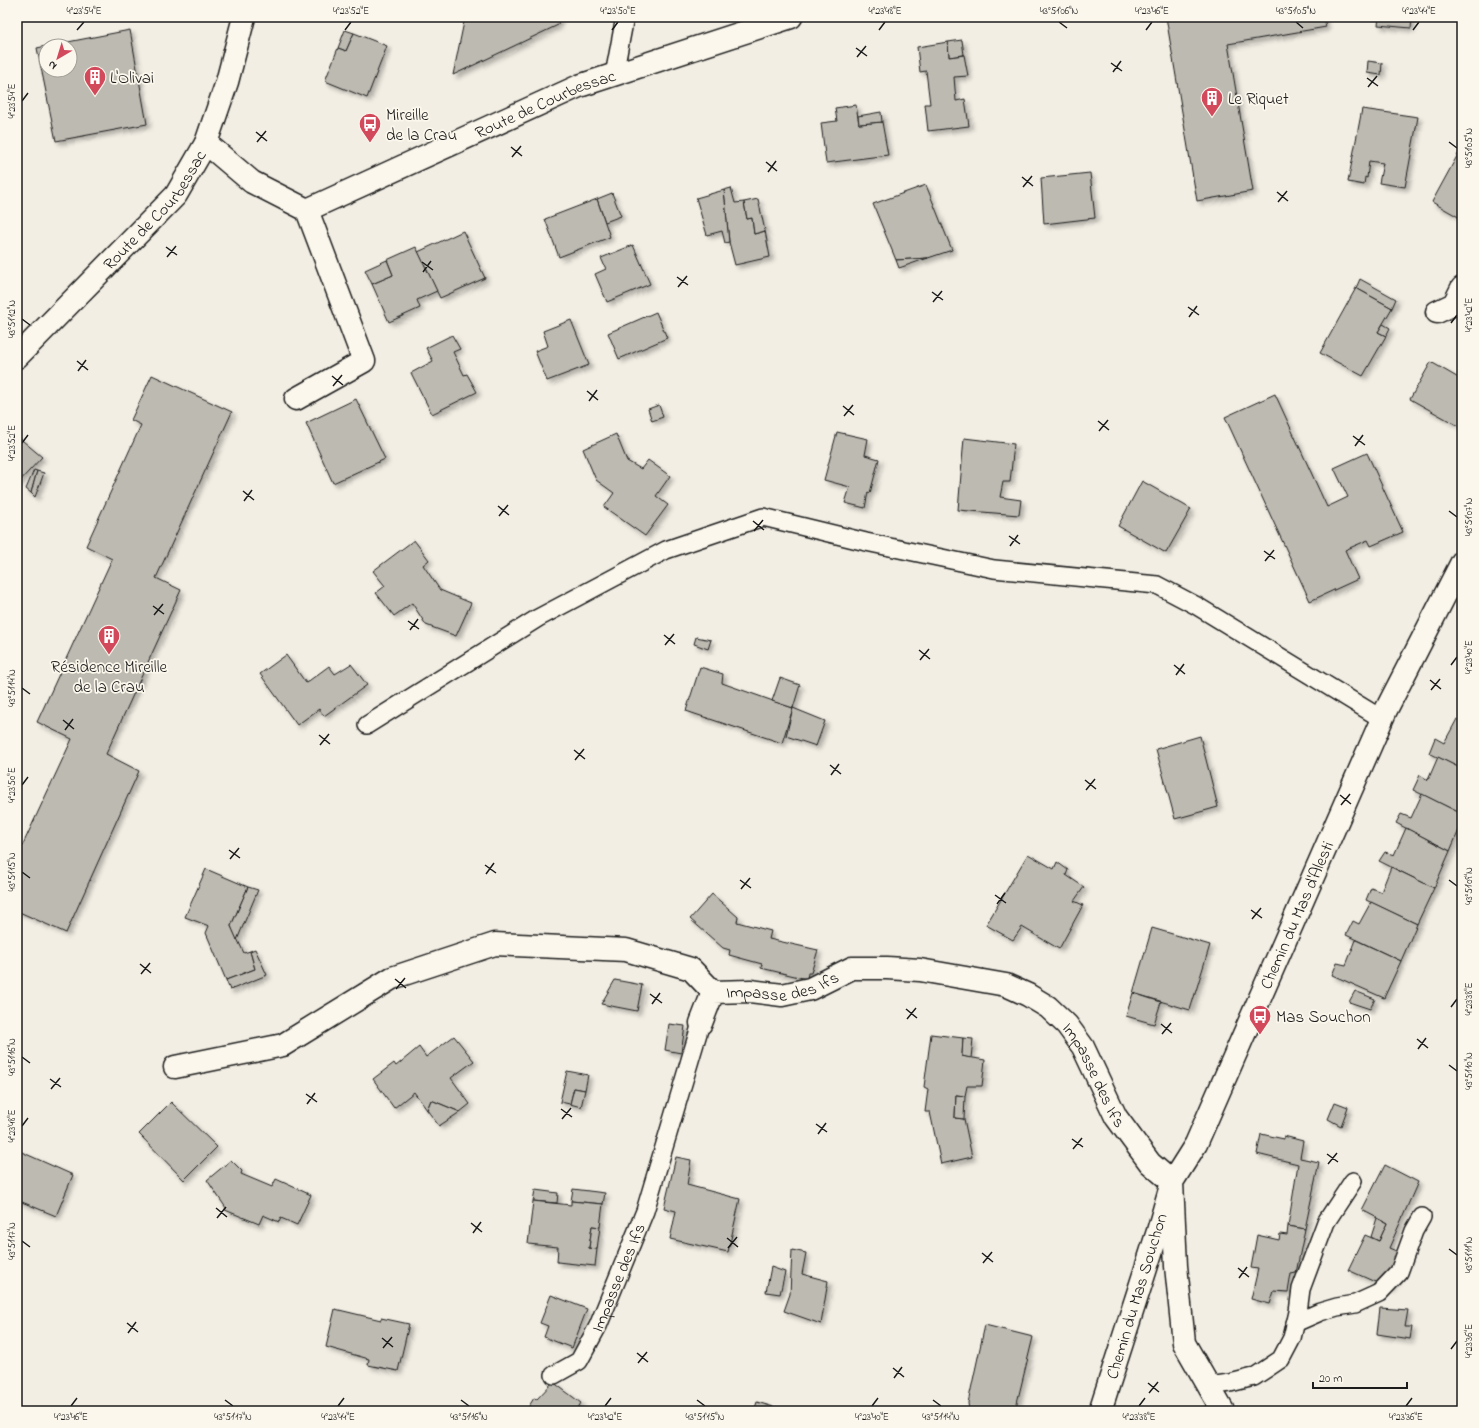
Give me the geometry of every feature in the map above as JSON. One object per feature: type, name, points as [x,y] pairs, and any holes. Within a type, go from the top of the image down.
[{"type":"street","points":[[206,143],[228,82],[244,17]]},
{"type":"street","name":"Route de Courbessac","points":[[17,357],[176,195],[206,143],[252,182],[307,210],[579,86],[791,17]]},
{"type":"street","points":[[296,399],[364,361],[307,210]]},
{"type":"street","points":[[1437,312],[1454,304],[1462,288]]},
{"type":"street","name":"Chemin du Mas d'Alesti","points":[[1172,1182],[1196,1144],[1382,719],[1462,562]]},
{"type":"street","points":[[175,1067],[283,1045],[392,978],[494,944],[626,950],[691,969],[713,992]]},
{"type":"street","name":"Impasse des Ifs","points":[[701,1023],[713,992],[750,991],[782,995],[810,989],[852,968],[920,970],[1006,985],[1028,994],[1048,1006],[1067,1025],[1083,1046],[1116,1117],[1150,1163],[1172,1182]]},
{"type":"street","points":[[1172,1182],[1176,1266],[1184,1344],[1223,1411]]},
{"type":"street","name":"Chemin du Mas Souchon","points":[[1100,1411],[1172,1182]]},
{"type":"lane","points":[[614,75],[625,17]]},
{"type":"lane","points":[[368,724],[538,618],[659,553],[763,517],[866,542],[994,569],[1157,585],[1197,606],[1382,719]]},
{"type":"lane","name":"Impasse des Ifs","points":[[554,1375],[579,1361],[598,1326],[645,1211],[701,1023]]},
{"type":"lane","points":[[1209,1386],[1254,1377],[1281,1359],[1292,1338],[1301,1289],[1326,1222],[1353,1181]]},
{"type":"lane","points":[[1295,1323],[1320,1312],[1355,1304],[1379,1293],[1399,1272],[1414,1231],[1422,1217]]},
{"type":"building","points":[[465,17],[559,17],[558,25],[453,75]]},
{"type":"building","name":"Le Riquet","points":[[1166,17],[1324,17],[1326,27],[1228,44],[1253,191],[1197,201]]},
{"type":"building","points":[[1379,17],[1412,17],[1411,28],[1378,25]]},
{"type":"building","name":"L'Olivai","points":[[130,30],[147,124],[56,141],[43,78],[78,78],[78,40]]},
{"type":"building","points":[[345,30],[354,33],[346,51],[338,48]]},
{"type":"building","points":[[354,33],[387,46],[367,98],[325,81],[338,48],[346,51]]},
{"type":"building","points":[[962,40],[964,55],[949,57],[948,42]]},
{"type":"building","points":[[948,42],[949,57],[964,55],[968,76],[954,77],[956,101],[965,99],[969,126],[928,131],[925,104],[930,104],[926,71],[920,72],[917,47]]},
{"type":"building","points":[[1368,61],[1382,63],[1381,75],[1367,73]]},
{"type":"building","points":[[856,105],[859,124],[882,122],[888,155],[826,163],[821,123],[837,121],[835,108]]},
{"type":"building","points":[[1362,109],[1418,117],[1405,187],[1379,183],[1383,163],[1369,161],[1367,178],[1365,177],[1364,185],[1348,182]]},
{"type":"building","points":[[881,112],[882,122],[859,124],[858,116]]},
{"type":"building","points":[[1462,147],[1462,219],[1432,202]]},
{"type":"building","points":[[1090,173],[1095,218],[1044,224],[1041,178]]},
{"type":"building","points":[[926,185],[952,250],[928,258],[896,260],[873,204]]},
{"type":"building","points":[[731,188],[735,203],[744,202],[747,219],[752,218],[754,234],[765,231],[770,257],[735,265],[729,242],[724,190]]},
{"type":"building","points":[[724,190],[729,242],[725,243],[722,231],[707,235],[696,198]]},
{"type":"building","points":[[612,193],[621,216],[605,222],[597,199]]},
{"type":"building","points":[[597,199],[610,237],[559,257],[545,219]]},
{"type":"building","points":[[758,199],[765,231],[754,234],[752,218],[747,219],[744,202]]},
{"type":"building","points":[[463,231],[485,278],[440,298],[418,252]]},
{"type":"building","points":[[633,245],[650,284],[607,302],[595,274],[606,269],[601,258]]},
{"type":"building","points":[[416,247],[437,291],[417,300],[420,308],[389,322],[372,284],[393,275],[387,260]]},
{"type":"building","points":[[928,258],[899,268],[896,260]]},
{"type":"building","points":[[387,260],[393,275],[372,284],[365,270]]},
{"type":"building","points":[[1360,279],[1396,299],[1392,308],[1356,288]]},
{"type":"building","points":[[1356,288],[1392,308],[1378,332],[1386,336],[1363,376],[1320,353]]},
{"type":"building","points":[[656,312],[667,338],[619,359],[608,333]]},
{"type":"building","points":[[571,320],[589,365],[547,381],[535,351],[548,346],[543,331]]},
{"type":"building","points":[[1383,324],[1390,328],[1386,336],[1378,332]]},
{"type":"building","points":[[452,335],[460,349],[453,352],[464,375],[467,374],[477,392],[432,414],[411,373],[433,361],[426,348]]},
{"type":"building","points":[[1431,362],[1462,380],[1462,428],[1410,399]]},
{"type":"building","name":"Résidence Mireille de la Crau","points":[[152,375],[232,412],[156,578],[181,590],[106,754],[139,771],[66,933],[17,911],[17,857],[72,739],[37,722],[112,559],[86,546],[141,425],[131,420]]},
{"type":"building","points":[[1275,394],[1327,507],[1348,497],[1334,468],[1367,453],[1403,532],[1371,546],[1368,540],[1345,550],[1358,579],[1310,601],[1225,417]]},
{"type":"building","points":[[356,399],[385,459],[333,483],[306,423]]},
{"type":"building","points":[[659,405],[663,417],[652,421],[648,409]]},
{"type":"building","points":[[837,432],[868,439],[865,455],[879,459],[870,493],[868,492],[865,508],[845,503],[850,487],[824,480]]},
{"type":"building","points":[[616,434],[627,461],[641,469],[648,460],[670,476],[656,496],[668,505],[645,536],[604,507],[614,493],[596,480],[583,449]]},
{"type":"building","points":[[17,436],[42,457],[17,484]]},
{"type":"building","points":[[964,438],[1014,444],[1010,482],[1003,482],[1000,497],[1021,500],[1019,515],[958,510]]},
{"type":"building","points":[[34,470],[37,471],[31,493],[26,489]]},
{"type":"building","points":[[37,471],[44,473],[35,497],[31,493]]},
{"type":"building","points":[[1142,481],[1191,509],[1166,553],[1118,526]]},
{"type":"building","points":[[414,540],[429,560],[423,565],[440,590],[471,603],[456,636],[426,625],[412,603],[394,616],[376,593],[385,586],[373,571]]},
{"type":"building","points":[[696,637],[711,640],[708,649],[694,644]]},
{"type":"building","points":[[286,655],[306,683],[329,666],[335,674],[351,664],[367,685],[324,716],[319,709],[297,725],[260,674]]},
{"type":"building","points":[[700,667],[723,674],[722,683],[793,708],[782,743],[686,711]]},
{"type":"building","points":[[780,678],[800,685],[793,708],[772,701]]},
{"type":"building","points":[[793,708],[825,721],[816,746],[786,736]]},
{"type":"building","points":[[1457,719],[1462,722],[1462,769],[1429,753],[1435,738],[1444,743]]},
{"type":"building","points":[[1200,736],[1218,807],[1175,819],[1156,749]]},
{"type":"building","points":[[1438,757],[1462,769],[1462,814],[1413,790],[1420,775],[1428,780]]},
{"type":"building","points":[[1422,794],[1462,814],[1462,823],[1450,851],[1396,823],[1401,814],[1411,818]]},
{"type":"building","points":[[1406,828],[1450,851],[1434,888],[1379,861],[1385,852],[1394,855]]},
{"type":"building","points":[[1028,854],[1054,869],[1057,862],[1068,870],[1066,875],[1084,887],[1074,901],[1083,905],[1059,949],[1022,927],[1013,940],[986,925]]},
{"type":"building","points":[[1391,867],[1434,888],[1417,924],[1366,900],[1371,888],[1381,892]]},
{"type":"building","points":[[206,869],[248,887],[231,926],[244,953],[250,951],[255,969],[226,980],[206,933],[209,926],[185,917]]},
{"type":"building","points":[[248,887],[258,890],[237,940],[231,926]]},
{"type":"building","points":[[712,894],[738,917],[737,922],[771,931],[769,939],[818,950],[811,973],[808,973],[807,979],[761,968],[762,964],[729,955],[730,950],[723,948],[690,919]]},
{"type":"building","points":[[1371,902],[1417,924],[1401,961],[1346,935],[1353,921],[1359,924]]},
{"type":"building","points":[[1152,928],[1210,945],[1190,1010],[1133,993]]},
{"type":"building","points":[[1356,940],[1401,961],[1384,998],[1332,975],[1337,963],[1346,965]]},
{"type":"building","points":[[255,949],[267,975],[230,990],[226,980],[255,969],[250,951]]},
{"type":"building","points":[[615,980],[642,985],[637,1011],[601,1004]]},
{"type":"building","points":[[1355,991],[1375,999],[1370,1009],[1349,1002]]},
{"type":"building","points":[[1133,993],[1161,1002],[1154,1024],[1126,1016]]},
{"type":"building","points":[[669,1024],[685,1026],[681,1053],[665,1050]]},
{"type":"building","points":[[931,1034],[963,1038],[962,1056],[985,1060],[982,1086],[967,1086],[965,1096],[956,1095],[955,1118],[964,1119],[972,1157],[941,1164],[930,1112],[925,1112],[928,1089],[924,1087]]},
{"type":"building","points":[[454,1036],[474,1061],[451,1078],[470,1104],[460,1112],[431,1100],[427,1110],[414,1092],[394,1108],[373,1079],[394,1063],[396,1066],[419,1047],[426,1057]]},
{"type":"building","points":[[963,1038],[973,1039],[971,1058],[962,1056]]},
{"type":"building","points":[[567,1071],[588,1075],[585,1090],[574,1088],[570,1104],[560,1102]]},
{"type":"building","points":[[574,1088],[585,1090],[581,1107],[570,1104]]},
{"type":"building","points":[[956,1095],[965,1096],[964,1119],[955,1118]]},
{"type":"building","points":[[431,1100],[460,1112],[439,1126],[427,1110]]},
{"type":"building","points":[[171,1102],[217,1147],[184,1180],[139,1134]]},
{"type":"building","points":[[1335,1102],[1348,1107],[1341,1126],[1328,1119]]},
{"type":"building","points":[[1261,1134],[1284,1139],[1284,1136],[1303,1141],[1300,1158],[1319,1162],[1305,1229],[1288,1226],[1298,1164],[1257,1154]]},
{"type":"building","points":[[17,1150],[73,1175],[56,1216],[17,1200]]},
{"type":"building","points":[[676,1157],[691,1160],[687,1185],[740,1199],[728,1252],[670,1239],[676,1211],[664,1208]]},
{"type":"building","points":[[231,1160],[242,1171],[241,1174],[272,1187],[276,1179],[311,1195],[297,1225],[281,1218],[279,1222],[263,1215],[259,1224],[225,1210],[226,1208],[207,1180]]},
{"type":"building","points":[[1385,1165],[1418,1182],[1389,1248],[1408,1256],[1391,1289],[1348,1270],[1365,1235],[1379,1241],[1387,1223],[1362,1210]]},
{"type":"building","points":[[573,1189],[605,1193],[603,1204],[571,1201]]},
{"type":"building","points":[[535,1190],[558,1193],[557,1203],[533,1201]]},
{"type":"building","points":[[533,1201],[571,1205],[571,1201],[603,1204],[600,1227],[592,1226],[589,1248],[597,1249],[595,1266],[557,1262],[558,1247],[528,1244]]},
{"type":"building","points":[[1377,1218],[1387,1223],[1379,1241],[1371,1237]]},
{"type":"building","points":[[592,1226],[600,1227],[597,1249],[589,1248]]},
{"type":"building","points":[[1288,1226],[1305,1229],[1296,1273],[1291,1274],[1288,1292],[1274,1291],[1270,1304],[1251,1299],[1258,1269],[1251,1268],[1257,1235],[1279,1240],[1280,1234],[1287,1235]]},
{"type":"building","points":[[792,1250],[806,1253],[802,1274],[828,1281],[821,1324],[784,1311],[790,1294]]},
{"type":"building","points":[[771,1267],[785,1272],[780,1294],[766,1292]]},
{"type":"building","points":[[551,1295],[587,1309],[572,1348],[544,1337],[548,1326],[540,1323]]},
{"type":"building","points":[[1380,1308],[1408,1310],[1405,1327],[1412,1327],[1410,1339],[1377,1334]]},
{"type":"building","points":[[335,1309],[381,1320],[381,1318],[409,1324],[398,1371],[368,1365],[369,1359],[326,1347]]},
{"type":"building","points":[[985,1325],[1033,1337],[1015,1411],[969,1411],[968,1403]]},
{"type":"building","points":[[553,1382],[581,1403],[576,1411],[526,1411],[534,1398],[537,1399]]},
{"type":"building","points":[[757,1402],[777,1408],[776,1411],[754,1411]]},
{"type":"place","name":"L'Olivai","points":[[95,96]]},
{"type":"place","name":"Le Riquet","points":[[1212,118]]},
{"type":"place","name":"Mireille de la Crau","points":[[370,144]]},
{"type":"place","name":"Résidence Mireille de la Crau","points":[[109,656]]},
{"type":"place","name":"Mas Souchon","points":[[1260,1036]]}]
